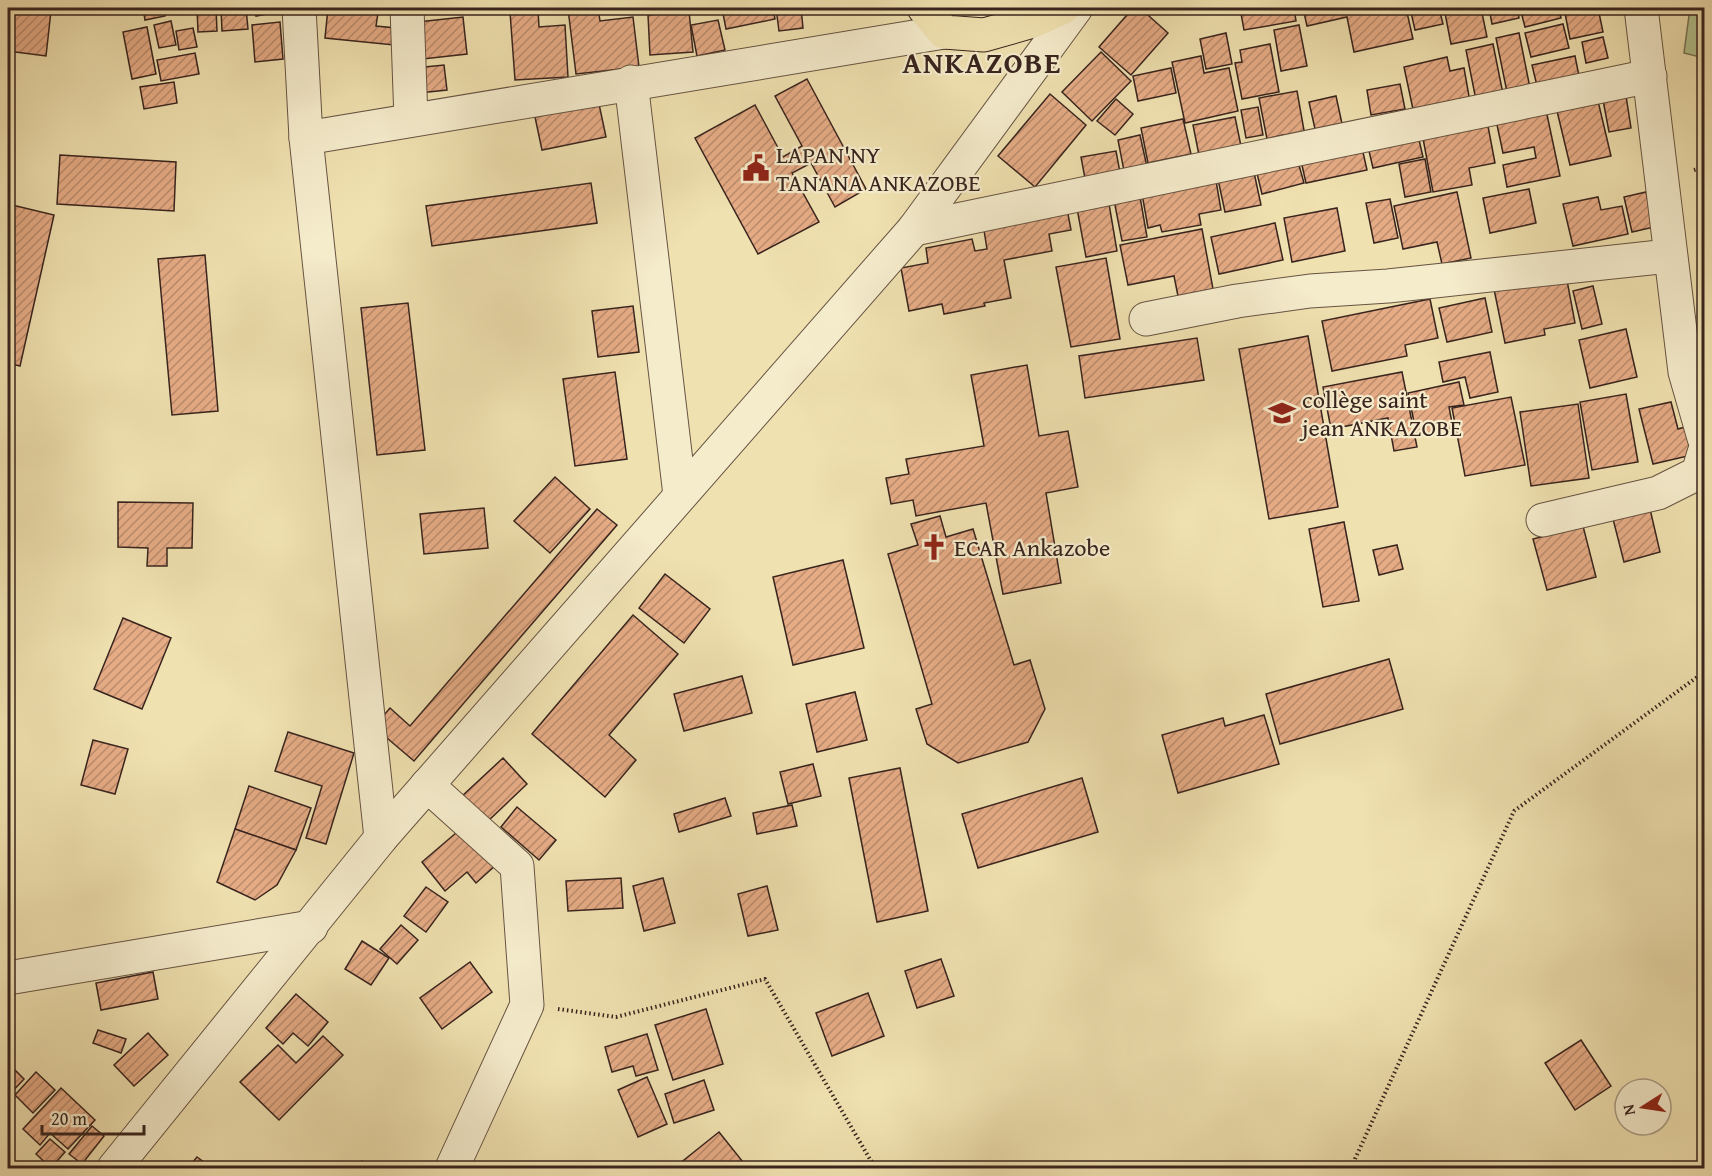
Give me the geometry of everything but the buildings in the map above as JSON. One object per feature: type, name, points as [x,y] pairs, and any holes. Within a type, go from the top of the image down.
[{"type":"main road","points":[[934,20],[984,35],[1033,21],[1062,8]]},
{"type":"street","points":[[298,8],[306,138],[381,838]]},
{"type":"street","points":[[407,8],[411,120]]},
{"type":"street","points":[[114,1168],[381,838],[914,229],[1076,8]]},
{"type":"street","points":[[1641,8],[1669,256],[1685,372],[1704,438]]},
{"type":"street","points":[[306,138],[631,82],[934,20]]},
{"type":"street","points":[[914,229],[1650,76]]},
{"type":"street","points":[[631,82],[680,495]]},
{"type":"street","points":[[1146,319],[1238,301],[1310,291],[1388,286],[1669,256]]},
{"type":"street","points":[[1543,520],[1658,493],[1698,473],[1704,453]]},
{"type":"street","points":[[427,785],[517,866],[528,1005],[452,1168]]},
{"type":"street","points":[[8,978],[311,927]]},
{"type":"path","points":[[1354,1168],[1355,1159],[1514,811],[1704,672]]},
{"type":"path","points":[[528,1005],[616,1017],[765,979],[871,1161],[881,1168]]},
{"type":"green space","points":[[1690,8],[1704,8],[1704,58],[1684,53]]},
{"type":"place","name":"LAPAN'NY TANANA ANKAZOBE","points":[[756,168]]},
{"type":"place","name":"collège saint jean ANKAZOBE","points":[[1282,413]]},
{"type":"place","name":"ECAR Ankazobe","points":[[934,547]]},
{"type":"district","name":"ANKAZOBE","points":[[982,62]]}]
